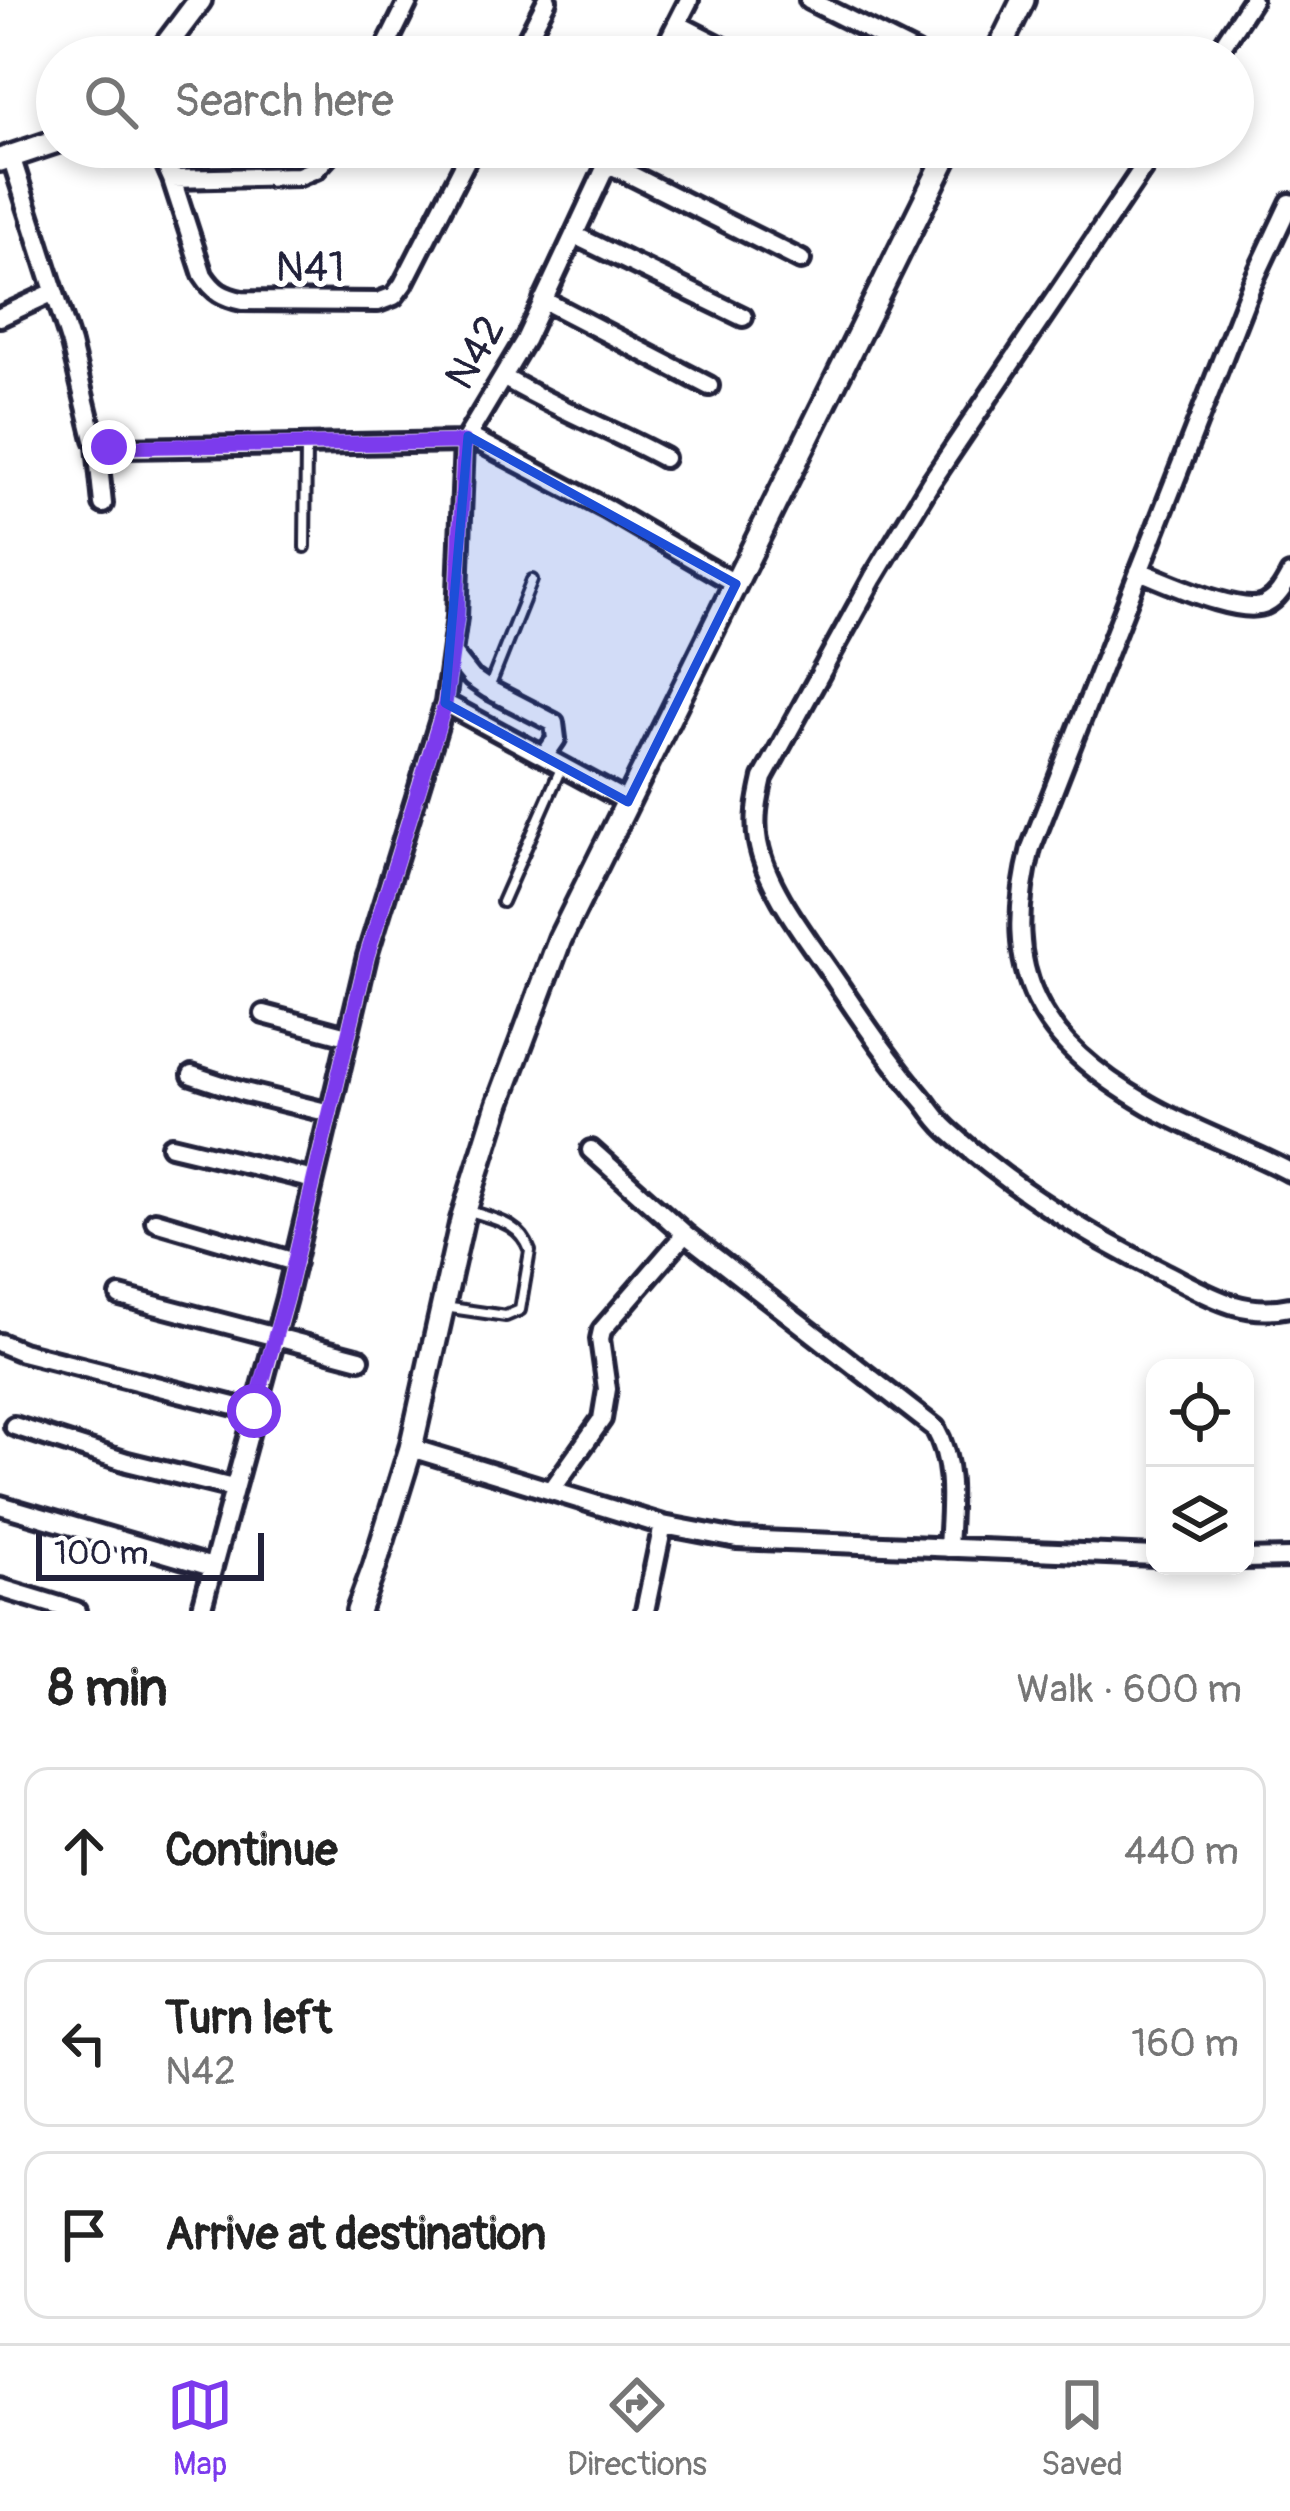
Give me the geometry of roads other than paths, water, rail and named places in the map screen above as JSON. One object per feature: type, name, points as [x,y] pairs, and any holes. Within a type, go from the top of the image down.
[{"type":"street","points":[[173,36],[200,0]]},
{"type":"street","points":[[391,36],[409,0]]},
{"type":"street","points":[[529,36],[547,0]]},
{"type":"street","points":[[671,36],[689,0]]},
{"type":"street","points":[[809,0],[881,36]]},
{"type":"street","points":[[1005,36],[1023,0]]},
{"type":"street","points":[[1229,36],[1252,0]]},
{"type":"street","points":[[677,24],[701,36]]},
{"type":"street","points":[[36,148],[6,158],[70,344],[97,446],[103,504]]},
{"type":"street","name":"N41","points":[[167,168],[203,275],[212,289],[242,302],[377,302],[394,296],[461,168]]},
{"type":"street","points":[[172,179],[298,176],[317,168]]},
{"type":"street","name":"N42","points":[[97,446],[466,439],[544,300],[605,168]]},
{"type":"street","points":[[635,168],[801,260]]},
{"type":"street","points":[[358,1611],[411,1448],[465,1210],[537,993],[942,168]]},
{"type":"street","points":[[1142,168],[872,578],[764,778],[755,811],[758,844],[790,913],[894,1067],[944,1126],[1088,1233],[1151,1266],[1228,1304],[1252,1311],[1290,1307]]},
{"type":"street","points":[[1290,203],[1251,286],[1030,848],[1019,918],[1020,951],[1028,981],[1039,1011],[1061,1040],[1087,1064],[1150,1106],[1290,1172]]},
{"type":"street","points":[[574,235],[743,317]]},
{"type":"street","points":[[0,317],[54,292]]},
{"type":"street","points":[[544,300],[709,386]]},
{"type":"street","points":[[502,377],[664,458]]},
{"type":"street","points":[[201,1611],[295,1262],[367,956],[445,704],[457,617],[466,439],[607,509],[736,584]]},
{"type":"street","points":[[1139,571],[1250,608],[1268,603],[1290,575]]},
{"type":"street","points":[[452,653],[488,689],[554,722],[556,739],[545,755]]},
{"type":"street","points":[[445,704],[628,802]]},
{"type":"street","points":[[264,1014],[347,1036]]},
{"type":"street","points":[[192,1075],[330,1113]]},
{"type":"street","points":[[171,1147],[314,1180]]},
{"type":"street","points":[[591,1150],[685,1234],[935,1428],[946,1447],[950,1468],[948,1548]]},
{"type":"street","points":[[155,1221],[295,1262]]},
{"type":"street","points":[[551,1492],[602,1419],[607,1389],[602,1330],[685,1234]]},
{"type":"street","points":[[121,1296],[360,1359]]},
{"type":"street","points":[[0,1343],[254,1411]]},
{"type":"street","points":[[14,1426],[127,1462],[233,1488]]},
{"type":"street","points":[[411,1448],[663,1525],[736,1539],[1146,1556]]},
{"type":"street","points":[[0,1505],[212,1567]]},
{"type":"street","points":[[645,1611],[663,1525]]},
{"type":"street","points":[[1254,1559],[1290,1558]]},
{"type":"street","points":[[0,1588],[76,1611]]},
{"type":"lane","points":[[305,547],[306,445]]},
{"type":"lane","points":[[488,689],[532,580]]},
{"type":"lane","points":[[502,902],[562,765]]},
{"type":"lane","points":[[441,1306],[506,1316],[520,1310],[529,1244],[514,1226],[465,1210]]}]
